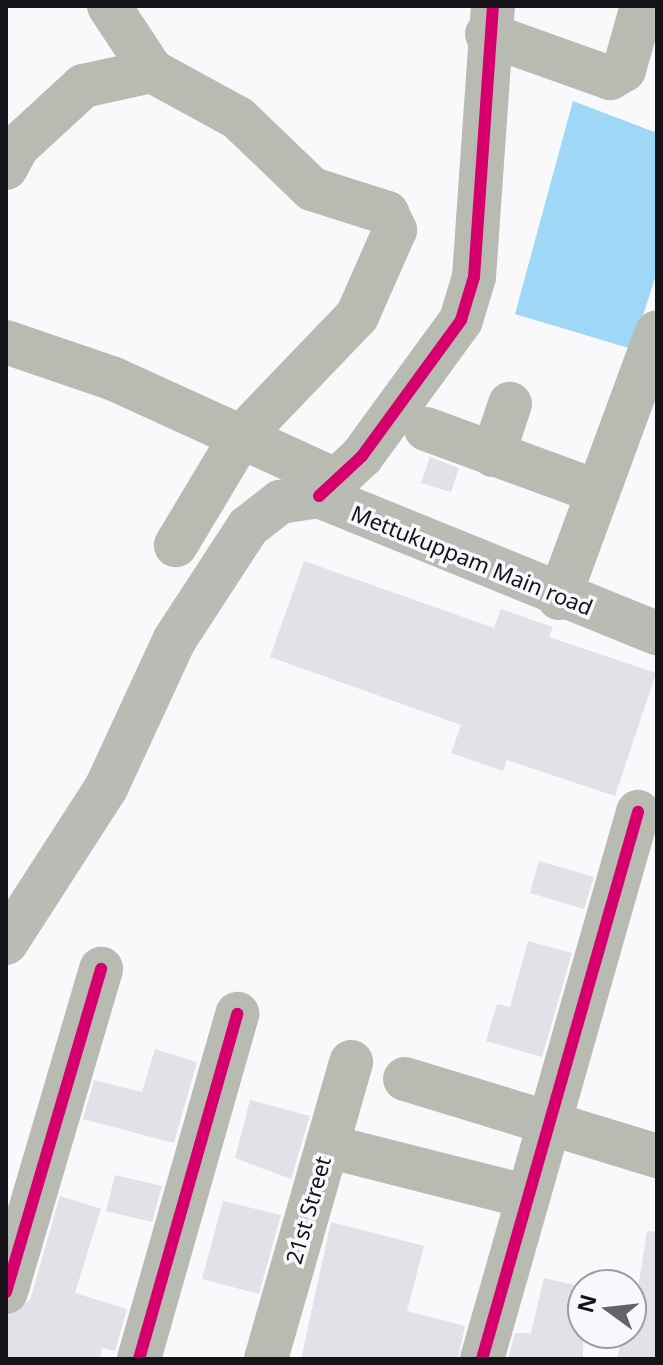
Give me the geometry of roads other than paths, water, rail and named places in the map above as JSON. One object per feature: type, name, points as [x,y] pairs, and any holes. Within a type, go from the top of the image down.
[{"type":"main road","name":"Mettukuppam Main road","points":[[327,488],[559,598],[657,633]]},
{"type":"main road","points":[[6,943],[106,788],[175,639],[248,527],[280,502],[327,488]]},
{"type":"street","points":[[109,6],[147,65],[238,118],[312,189],[392,221],[391,244],[357,316],[240,438],[176,545]]},
{"type":"street","points":[[6,342],[114,379],[240,438],[327,488],[362,456],[461,320],[480,221],[490,20],[610,78],[624,70],[642,6]]},
{"type":"street","points":[[6,168],[17,147],[83,86],[147,65]]},
{"type":"street","points":[[559,598],[657,332]]},
{"type":"street","points":[[493,455],[510,404]]},
{"type":"street","points":[[426,429],[598,492]]},
{"type":"street","points":[[482,1359],[638,812]]},
{"type":"street","points":[[9,1270],[101,969]]},
{"type":"street","points":[[139,1359],[237,1014]]},
{"type":"street","name":"21st Street","points":[[266,1359],[351,1062]]},
{"type":"street","points":[[405,1079],[548,1126],[657,1156]]},
{"type":"street","points":[[327,1146],[528,1197]]},
{"type":"water","points":[[573,101],[657,133],[657,272],[632,349],[515,314]]}]
